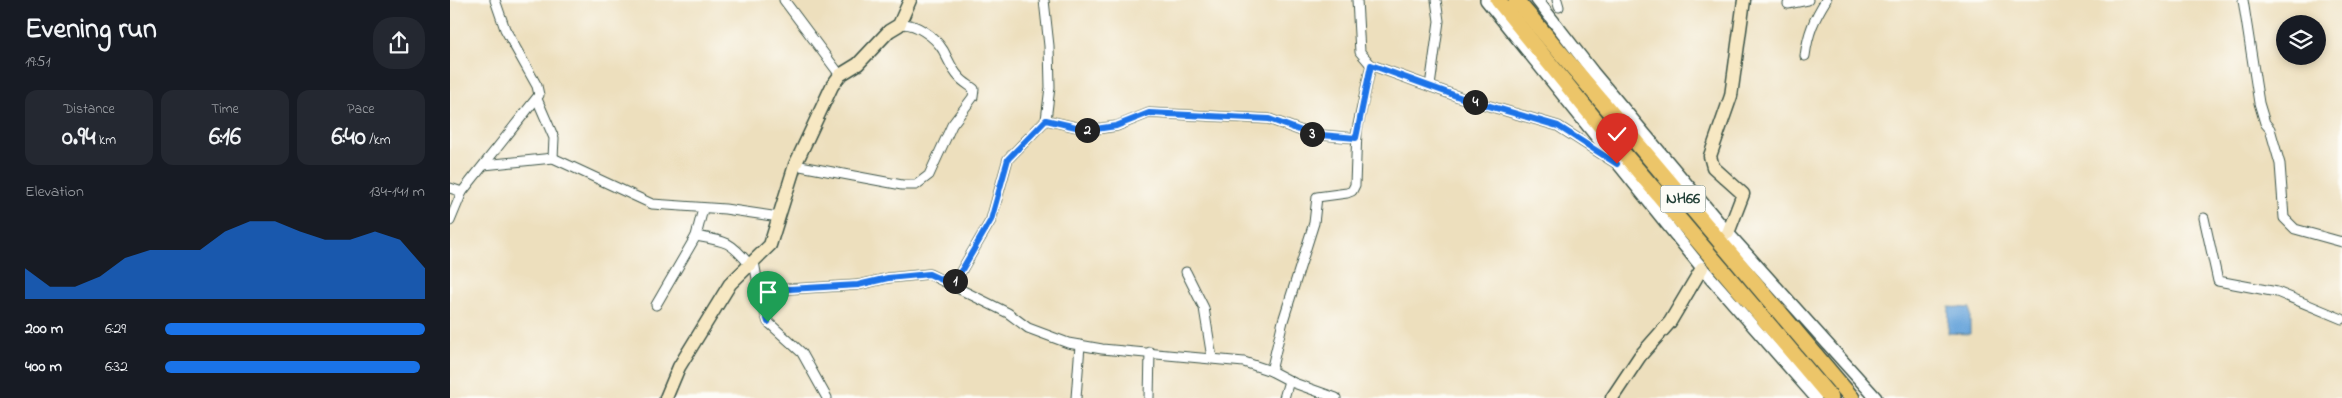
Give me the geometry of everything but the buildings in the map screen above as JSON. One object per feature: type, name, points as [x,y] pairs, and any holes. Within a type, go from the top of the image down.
[{"type":"highway","name":"NH66","points":[[1498,0],[1664,202],[1831,398]]},
{"type":"highway","name":"NH66","points":[[1516,0],[1852,398]]},
{"type":"main road","points":[[666,398],[678,367],[730,284],[770,245],[795,166],[832,86],[840,75],[858,64],[888,31],[899,25],[910,0]]},
{"type":"main road","points":[[1728,233],[1742,194],[1713,167],[1710,156],[1731,96],[1744,0]]},
{"type":"main road","points":[[1612,398],[1640,356],[1670,322],[1702,268]]},
{"type":"street","points":[[495,0],[505,29],[537,86],[537,99],[554,138],[554,158]]},
{"type":"street","points":[[784,0],[840,75]]},
{"type":"street","points":[[953,285],[991,220],[1008,159],[1046,120],[1050,87],[1050,46],[1044,0]]},
{"type":"street","points":[[1357,0],[1360,52],[1371,65],[1430,86],[1558,126],[1617,164]]},
{"type":"street","points":[[1430,86],[1440,21],[1436,0]]},
{"type":"street","points":[[1486,0],[1702,268],[1816,398]]},
{"type":"street","points":[[1537,0],[1592,72],[1728,233],[1876,398]]},
{"type":"street","points":[[1788,4],[1808,0]]},
{"type":"street","points":[[1806,56],[1808,33],[1814,17],[1826,0]]},
{"type":"street","points":[[2243,0],[2259,103],[2265,123],[2270,129],[2280,164],[2284,218],[2295,229],[2342,242]]},
{"type":"street","points":[[795,166],[902,186],[916,185],[929,175],[946,136],[958,115],[973,96],[974,89],[958,76],[942,49],[926,34],[906,23],[899,25]]},
{"type":"street","points":[[1271,371],[1283,321],[1314,224],[1317,197],[1352,191],[1355,185],[1356,138],[1371,65]]},
{"type":"street","points":[[450,221],[462,192],[537,99]]},
{"type":"street","points":[[1046,120],[1089,130],[1116,126],[1149,113],[1269,119],[1310,134],[1356,138]]},
{"type":"street","points":[[484,166],[554,158],[652,204],[703,209],[725,209],[778,217]]},
{"type":"street","points":[[450,188],[462,192]]},
{"type":"street","points":[[656,304],[696,236],[703,209]]},
{"type":"street","points":[[2204,218],[2218,282],[2278,292],[2342,319]]},
{"type":"street","points":[[696,236],[725,241],[752,264],[768,322],[802,354],[827,398]]},
{"type":"street","points":[[1186,272],[1204,308],[1212,358]]},
{"type":"street","points":[[760,295],[772,290],[858,285],[888,278],[929,274],[1008,313],[1028,328],[1068,343],[1244,362],[1336,398]]},
{"type":"street","points":[[1076,398],[1080,345]]},
{"type":"street","points":[[1150,352],[1150,398]]},
{"type":"street","points":[[1284,398],[1289,381]]},
{"type":"water","points":[[1949,307],[1970,308],[1970,334],[1948,333]]},
{"type":"route","points":[[768,322],[760,295],[772,290],[821,285],[858,285],[888,278],[929,274],[953,285],[991,220],[1008,159],[1046,120],[1089,130],[1116,126],[1149,113],[1269,119],[1310,134],[1356,138],[1371,65],[1416,83],[1558,126],[1617,164]]}]
